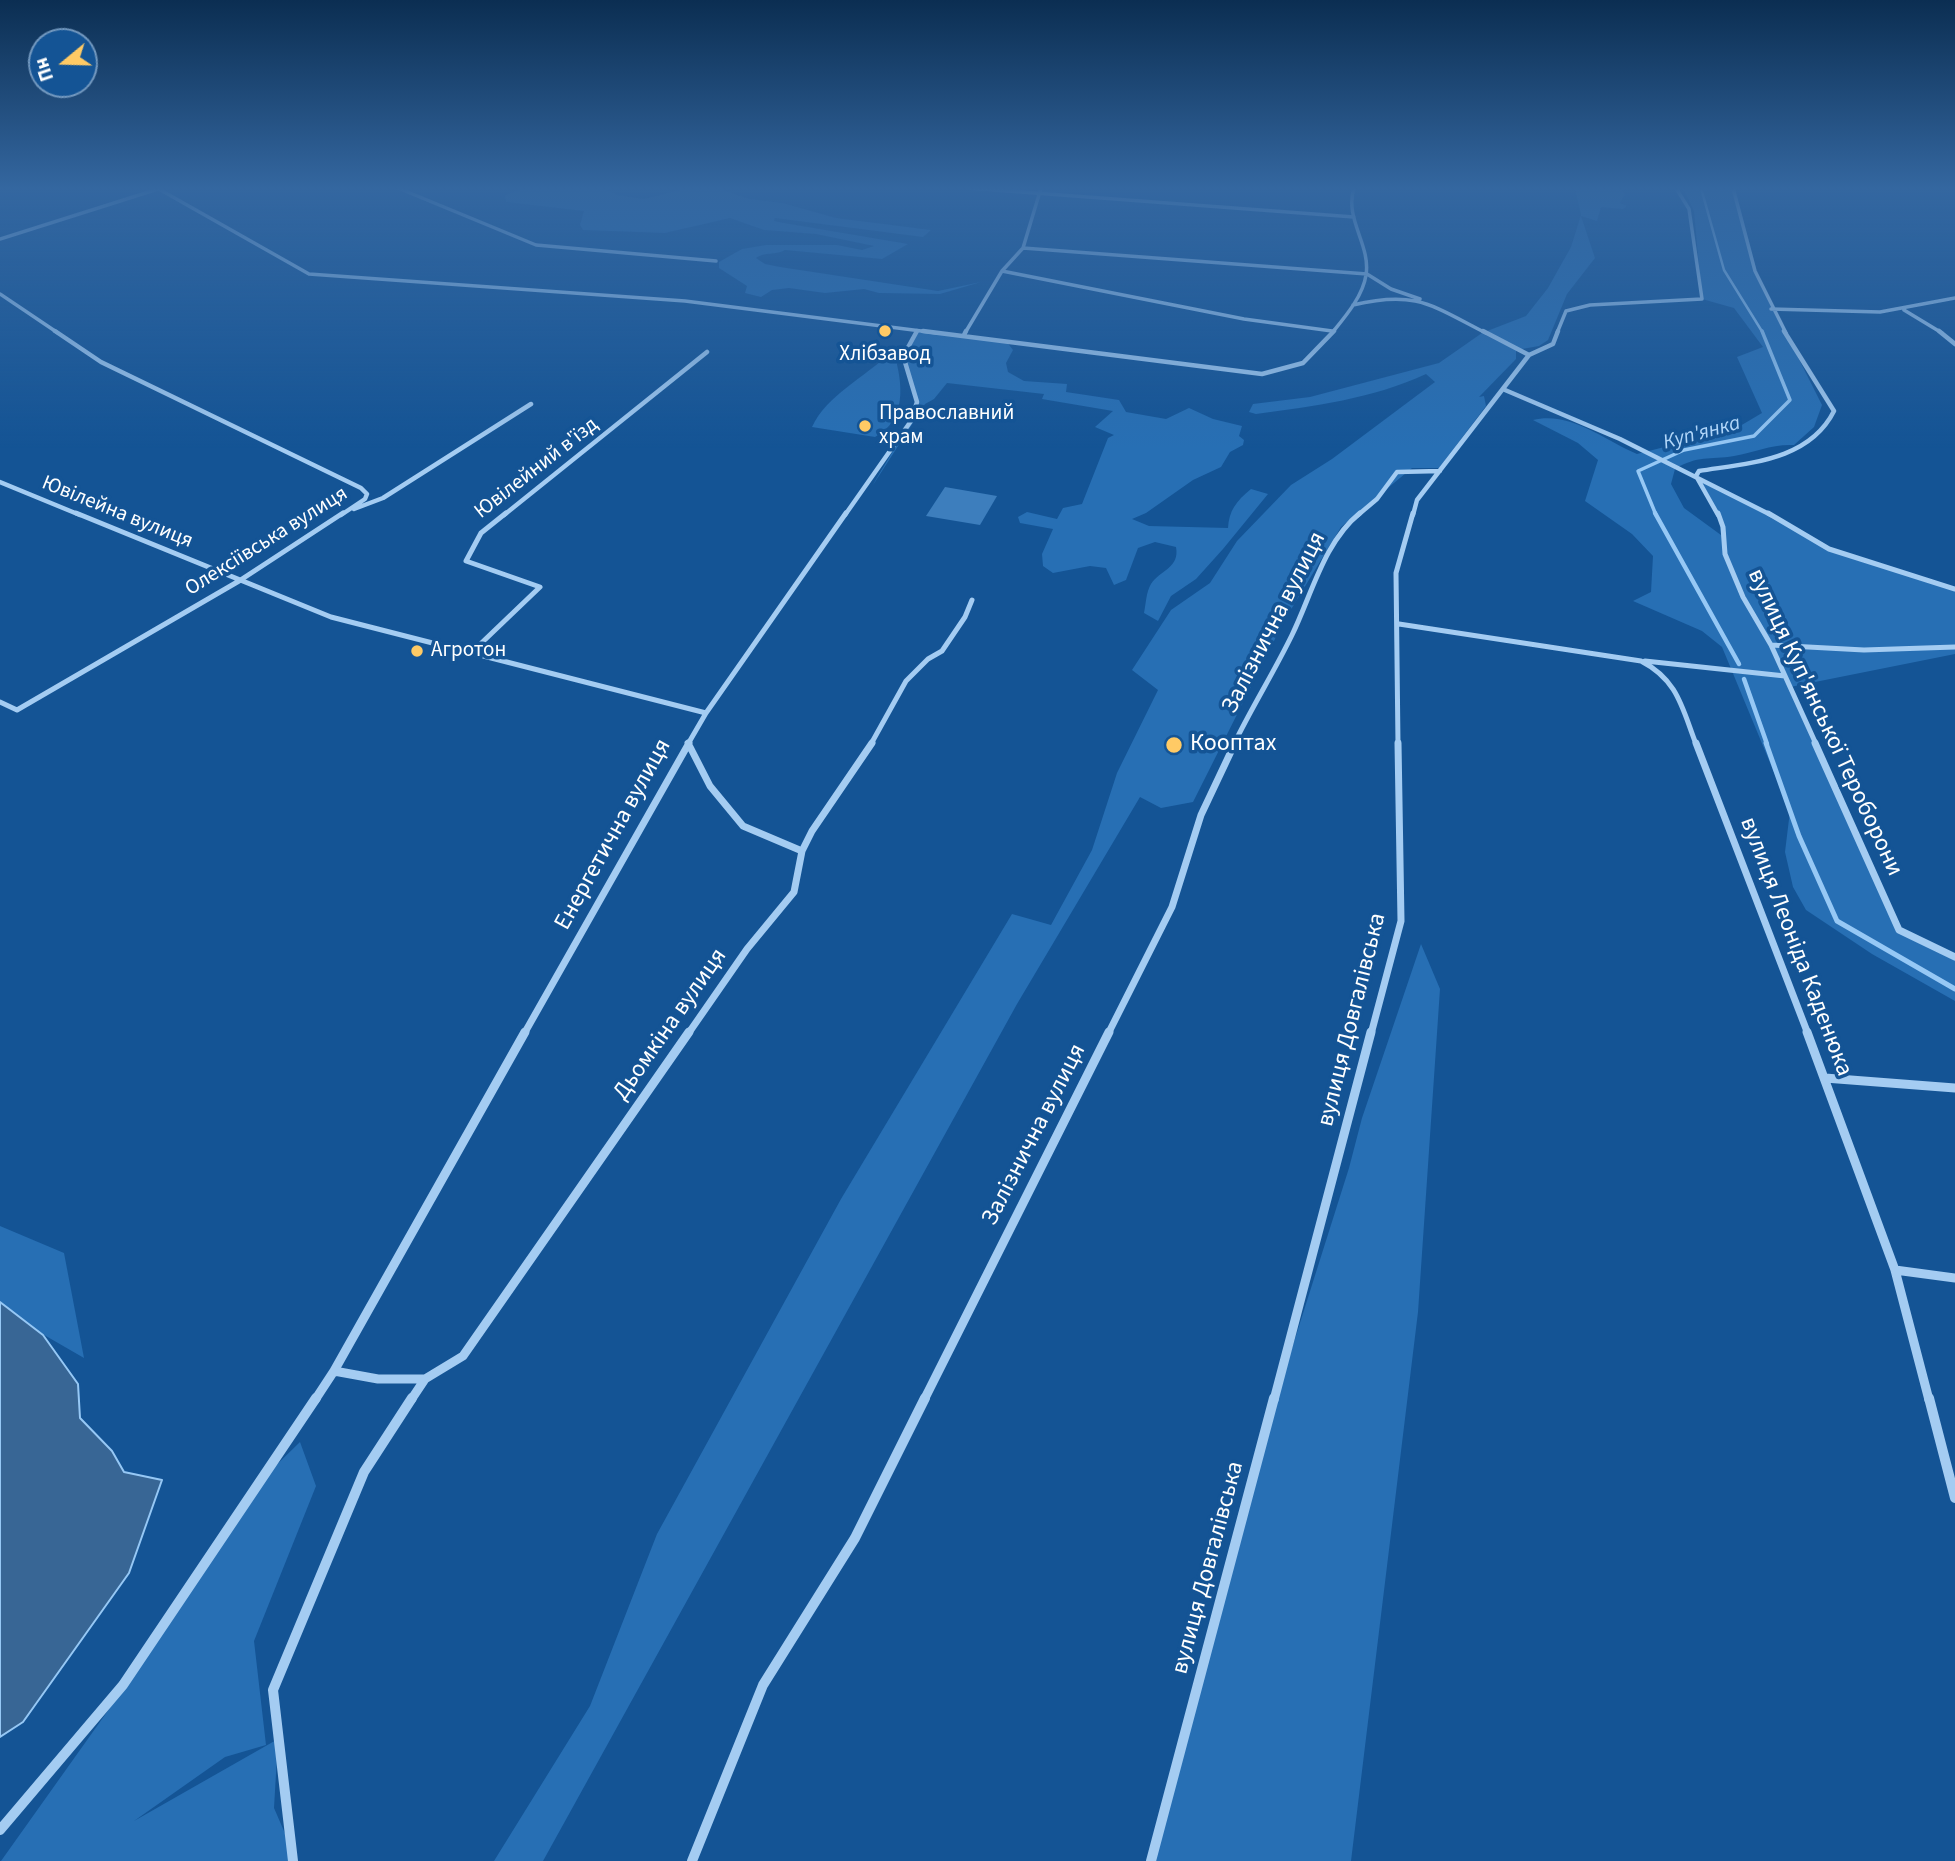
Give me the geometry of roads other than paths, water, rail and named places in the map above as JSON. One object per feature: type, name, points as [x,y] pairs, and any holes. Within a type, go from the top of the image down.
[{"type":"street","points":[[321,275],[685,301],[1262,374],[1288,370],[1308,360],[1353,305],[1367,275]]},
{"type":"street","points":[[964,335],[1000,275]]},
{"type":"street","points":[[1021,275],[1244,319],[1332,331]]},
{"type":"street","points":[[1368,275],[1391,289],[1420,299],[1529,355]]},
{"type":"street","name":"вулиця Довгалівська","points":[[1151,1861],[1401,920],[1399,624],[1396,573],[1417,500],[1505,390],[1529,355],[1553,344],[1566,311],[1574,307],[1696,301],[1702,299],[1699,275]]},
{"type":"street","points":[[1696,476],[1699,471],[1772,458],[1822,434],[1831,422],[1834,411],[1771,309],[1757,275]]},
{"type":"street","name":"Олексіївська вулиця","points":[[0,294],[101,362],[361,488],[367,494],[365,499],[239,581],[17,709],[0,702]]},
{"type":"street","points":[[1353,305],[1394,298],[1420,299]]},
{"type":"street","points":[[1771,309],[1904,310],[1955,298]]},
{"type":"street","points":[[1904,310],[1932,325],[1955,344]]},
{"type":"street","name":"Енергетична вулиця","points":[[0,1830],[123,1685],[334,1371],[706,713],[911,421],[917,402],[905,362],[906,351],[917,331]]},
{"type":"street","name":"Ювілейний в'їзд","points":[[471,653],[541,587],[466,561],[481,533],[707,352]]},
{"type":"street","points":[[1505,390],[1656,456],[1758,506],[1829,549],[1955,589]]},
{"type":"street","points":[[340,515],[383,498],[531,404]]},
{"type":"street","name":"Залізнична вулиця","points":[[692,1861],[763,1685],[855,1538],[1172,907],[1201,815],[1244,723],[1292,635],[1325,559],[1351,520],[1377,499],[1397,471],[1440,471]]},
{"type":"street","name":"вулиця Куп'янської Тероборони","points":[[1696,476],[1714,503],[1723,527],[1725,554],[1743,597],[1785,676],[1899,930],[1955,957]]},
{"type":"street","name":"Ювілейна вулиця","points":[[0,482],[331,617],[706,713]]},
{"type":"street","name":"Дьомкіна вулиця","points":[[425,1380],[463,1356],[747,949],[765,931],[794,892],[802,851],[863,758],[906,681],[928,659],[942,651],[972,600]]},
{"type":"street","name":"вулиця Леоніда Каденюка","points":[[1399,624],[1641,661],[1660,671],[1675,689],[1825,1078],[1895,1270],[1955,1498]]},
{"type":"street","points":[[1770,645],[1864,650],[1955,647]]},
{"type":"street","points":[[1641,661],[1785,676]]},
{"type":"street","points":[[688,743],[710,786],[743,826],[802,851]]},
{"type":"street","points":[[1825,1078],[1955,1088]]},
{"type":"street","points":[[1895,1270],[1955,1278]]},
{"type":"street","points":[[334,1371],[378,1379],[425,1380]]},
{"type":"street","points":[[293,1861],[273,1690],[364,1472],[425,1380]]},
{"type":"waterway","name":"Куп'янка","points":[[1727,275],[1762,332]]},
{"type":"waterway","name":"Куп'янка","points":[[1656,514],[1638,471],[1684,450],[1754,436],[1790,400],[1762,332]]},
{"type":"waterway","name":"Куп'янка","points":[[1656,514],[1739,664]]},
{"type":"waterway","name":"Куп'янка","points":[[1744,679],[1767,744]]},
{"type":"waterway","name":"Куп'янка","points":[[1766,743],[1799,836],[1837,921],[1955,989]]},
{"type":"place","name":"Хлібзавод","points":[[885,331]]},
{"type":"place","name":"Православний храм","points":[[865,426]]},
{"type":"place","name":"Агротон","points":[[417,651]]},
{"type":"place","name":"Кооптах","points":[[1174,745]]}]
